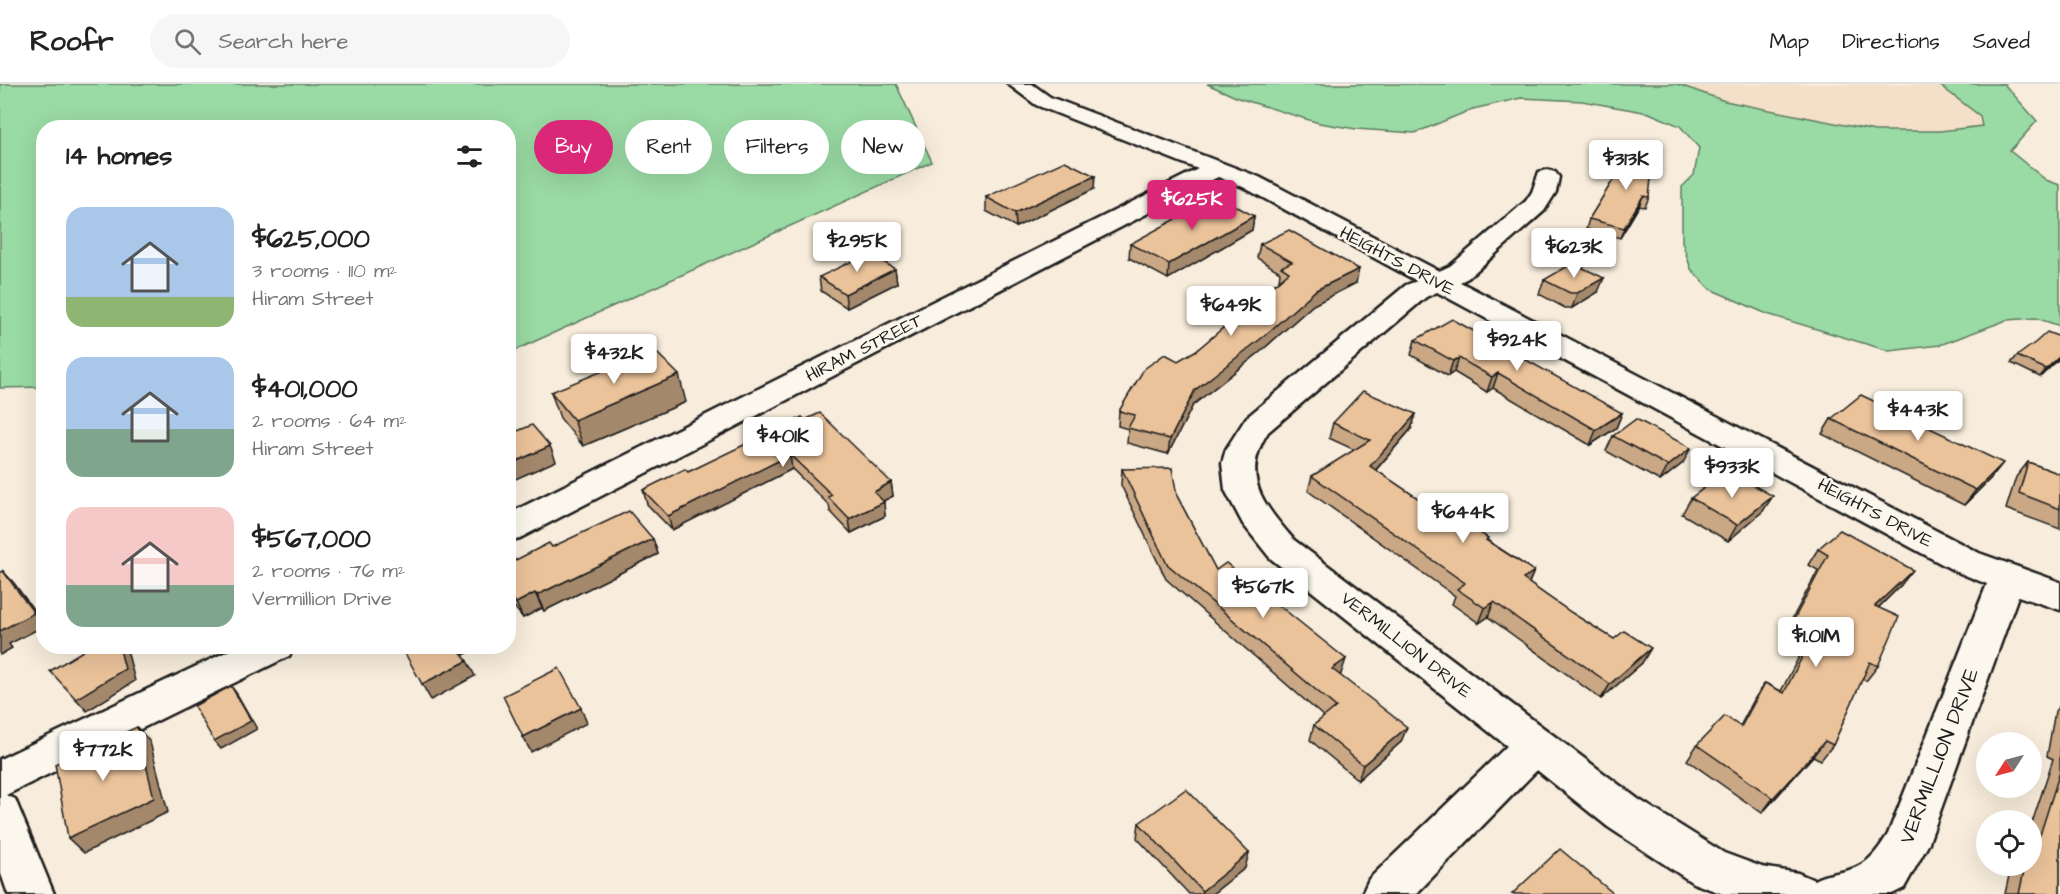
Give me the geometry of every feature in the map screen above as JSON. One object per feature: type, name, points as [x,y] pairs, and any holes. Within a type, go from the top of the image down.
[{"type":"street","name":"HEIGHTS DRIVE","points":[[1018,84],[1043,101],[1251,182],[1967,562],[2060,596]]},
{"type":"street","name":"HIRAM STREET","points":[[516,525],[1219,168]]},
{"type":"street","name":"VERMILLION DRIVE","points":[[1547,177],[1544,192],[1535,206],[1459,272],[1416,291],[1257,425],[1242,449],[1237,466],[1241,488],[1259,521],[1282,549],[1623,813],[1708,868],[1762,888],[1798,894]]},
{"type":"street","name":"VERMILLION DRIVE","points":[[1831,894],[1851,892],[1888,873],[1906,845],[2007,578]]},
{"type":"street","points":[[0,779],[259,654]]},
{"type":"street","points":[[1384,894],[1535,745]]},
{"type":"street","points":[[0,812],[31,894]]},
{"type":"shaded area","points":[[1678,84],[1938,84],[1980,116],[1982,126],[1940,131],[1875,131],[1725,101]]},
{"type":"green space","points":[[0,84],[896,84],[913,120],[841,120],[841,174],[905,174],[516,350],[516,120],[36,120],[36,387],[0,388]]},
{"type":"green space","points":[[1207,84],[1677,84],[1725,101],[1875,131],[1940,131],[1982,126],[1980,116],[1938,84],[2004,84],[2037,121],[2010,151],[2046,180],[2060,185],[2060,326],[2036,318],[2007,320],[1940,345],[1889,351],[1767,314],[1710,289],[1691,269],[1682,242],[1682,187],[1694,175],[1699,148],[1680,126],[1649,113],[1582,101],[1521,98],[1473,109],[1415,133],[1356,129],[1319,123],[1238,98]]},
{"type":"green space","points":[[925,147],[932,162],[925,165]]},
{"type":"building","points":[[1633,148],[1653,160],[1649,197],[1643,196],[1624,228],[1589,219]]},
{"type":"building","points":[[1065,161],[1095,176],[1015,213],[986,197]]},
{"type":"building","points":[[1223,199],[1254,216],[1169,264],[1130,244],[1176,219]]},
{"type":"building","points":[[1289,230],[1359,269],[1316,290],[1263,337],[1195,390],[1170,439],[1128,428],[1135,415],[1119,411],[1144,369],[1165,354],[1178,361],[1197,350],[1289,272],[1281,267],[1292,262],[1260,244]]},
{"type":"building","points":[[869,253],[895,269],[845,294],[819,277]]},
{"type":"building","points":[[1573,263],[1604,278],[1577,293],[1570,293],[1544,280]]},
{"type":"building","points":[[1452,319],[1622,413],[1596,430],[1498,373],[1492,377],[1459,358],[1453,361],[1415,340]]},
{"type":"building","points":[[2047,332],[2060,337],[2060,356],[2046,369],[2017,356],[2036,342]]},
{"type":"building","points":[[654,350],[679,375],[574,420],[551,392]]},
{"type":"building","points":[[1363,391],[1416,414],[1370,466],[1431,507],[1436,504],[1534,571],[1523,579],[1572,613],[1614,639],[1624,631],[1651,648],[1610,684],[1494,602],[1485,608],[1457,589],[1465,583],[1312,476],[1370,440],[1333,423]]},
{"type":"building","points":[[1861,395],[2003,463],[1976,490],[1831,419]]},
{"type":"building","points":[[820,413],[891,482],[874,492],[884,502],[849,519],[828,497],[832,495],[790,455],[668,516],[643,490],[685,469],[688,472],[802,417],[805,420]]},
{"type":"building","points":[[1636,419],[1691,448],[1668,466],[1613,436]]},
{"type":"building","points":[[532,425],[550,446],[516,461],[516,432]]},
{"type":"building","points":[[2028,462],[2060,474],[2060,509],[2019,493]]},
{"type":"building","points":[[1172,468],[1177,496],[1216,570],[1226,563],[1346,659],[1332,669],[1407,727],[1363,765],[1314,725],[1336,707],[1167,564],[1122,469]]},
{"type":"building","points":[[1721,475],[1741,485],[1746,481],[1773,496],[1737,525],[1691,498]]},
{"type":"building","points":[[629,511],[653,539],[516,603],[516,560],[549,543],[552,547]]},
{"type":"building","points":[[1840,530],[1913,570],[1875,606],[1899,617],[1878,666],[1870,662],[1833,745],[1825,741],[1773,798],[1697,745],[1725,716],[1741,727],[1765,683],[1784,693],[1813,635],[1791,625],[1828,555],[1818,549]]},
{"type":"building","points":[[3,571],[34,613],[0,631],[0,572]]},
{"type":"building","points":[[78,654],[121,654],[125,669],[76,699],[50,671]]},
{"type":"building","points":[[405,654],[462,654],[467,661],[422,684]]},
{"type":"building","points":[[559,668],[581,708],[523,737],[503,696]]},
{"type":"building","points":[[231,686],[251,721],[214,741],[194,706]]},
{"type":"building","points":[[137,727],[154,798],[68,838],[55,764]]},
{"type":"building","points":[[2060,772],[2060,894],[2019,894],[2023,876],[2042,876],[2042,829]]},
{"type":"building","points":[[1186,789],[1249,853],[1202,891],[1139,823]]},
{"type":"building","points":[[1560,849],[1614,894],[1512,894]]}]
